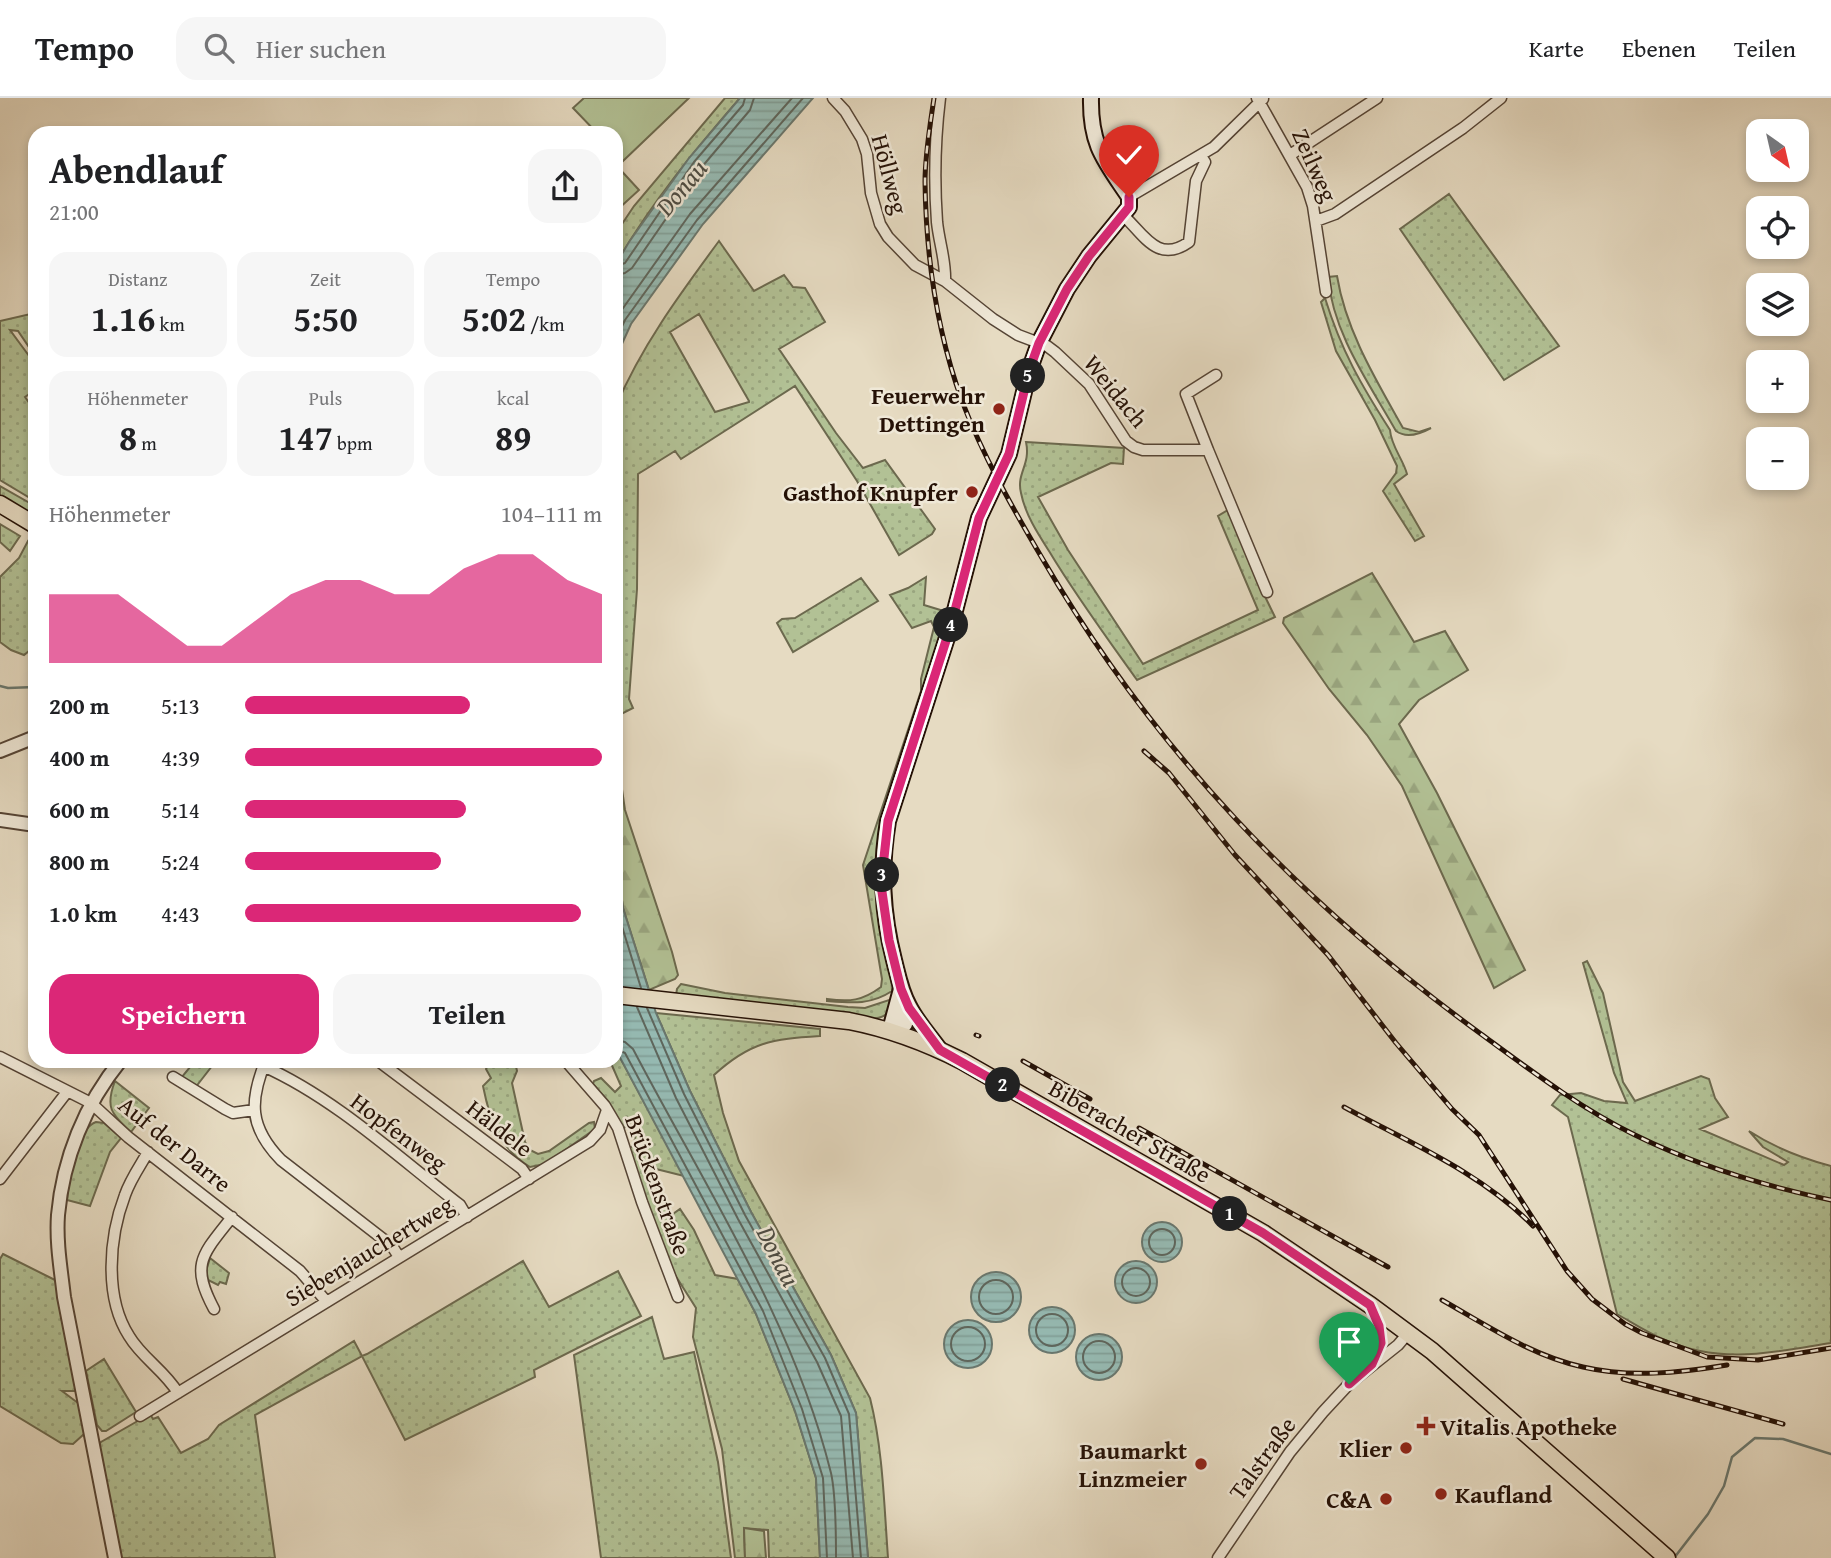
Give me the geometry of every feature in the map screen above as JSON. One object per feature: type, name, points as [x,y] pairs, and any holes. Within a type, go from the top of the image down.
[{"type":"main road","points":[[940,1050],[909,1008],[901,989],[889,940],[882,898],[882,862],[888,821],[952,622],[979,518],[1009,454],[1029,371],[1039,343],[1067,289],[1089,256],[1129,207],[1129,197],[1096,145],[1092,129],[1091,98]]},
{"type":"main road","points":[[0,504],[28,522]]},
{"type":"main road","points":[[893,1031],[901,989]]},
{"type":"main road","name":"Biberacher Straße","points":[[623,996],[827,1017],[893,1031],[962,1061],[1263,1233],[1409,1332],[1474,1386],[1667,1558]]},
{"type":"main road","points":[[893,1031],[905,1024],[909,1008]]},
{"type":"street","name":"Höllweg","points":[[834,98],[862,139],[867,154],[871,193],[880,224],[888,237],[915,265],[945,281],[1018,335],[1039,343]]},
{"type":"street","name":"Höllweg","points":[[940,98],[936,153],[937,212],[946,269],[945,281]]},
{"type":"street","points":[[1290,155],[1377,98]]},
{"type":"street","points":[[1316,221],[1335,214],[1463,128],[1501,98]]},
{"type":"street","points":[[1129,197],[1201,156],[1226,136],[1260,99]]},
{"type":"street","name":"Zeilweg","points":[[1260,99],[1307,187],[1316,221],[1326,292]]},
{"type":"street","points":[[1124,216],[1153,246],[1163,250],[1182,247],[1189,242],[1196,181],[1205,162],[1201,156]]},
{"type":"street","name":"Weidach","points":[[1039,343],[1055,352],[1089,384],[1126,441],[1134,447],[1143,450],[1208,450]]},
{"type":"street","points":[[1216,375],[1186,394],[1267,592]]},
{"type":"street","points":[[0,751],[28,740]]},
{"type":"street","points":[[0,820],[28,824]]},
{"type":"street","name":"Auf der Darre","points":[[0,1057],[91,1103],[148,1152],[300,1271],[326,1301]]},
{"type":"street","points":[[115,1068],[91,1103],[66,1168],[58,1217],[64,1297],[115,1558]]},
{"type":"street","points":[[262,1068],[256,1084],[254,1110],[261,1135],[281,1160],[392,1246],[399,1257]]},
{"type":"street","name":"Hopfenweg","points":[[272,1068],[321,1098],[460,1205],[467,1217]]},
{"type":"street","name":"Häldele","points":[[388,1068],[522,1169],[529,1179]]},
{"type":"street","name":"Brückenstraße","points":[[572,1068],[607,1110],[618,1128],[642,1202],[678,1297]]},
{"type":"street","points":[[173,1077],[225,1109],[242,1113],[254,1110]]},
{"type":"street","points":[[0,1179],[67,1092]]},
{"type":"street","name":"Siebenjauchertweg","points":[[140,1416],[590,1141],[600,1130],[607,1110]]},
{"type":"street","points":[[148,1152],[125,1195],[112,1252],[116,1304],[128,1336],[178,1393]]},
{"type":"street","name":"Auf der Darre","points":[[214,1309],[201,1284],[200,1267],[206,1252],[232,1217]]},
{"type":"street","points":[[1370,1305],[1381,1343],[1372,1364]]},
{"type":"street","name":"Talstraße","points":[[1218,1558],[1290,1452],[1323,1412],[1409,1332]]},
{"type":"green space","points":[[584,98],[689,98],[623,161],[623,126],[590,126],[573,108]]},
{"type":"green space","points":[[725,98],[740,98],[658,199],[623,252],[623,222]]},
{"type":"green space","points":[[623,173],[639,190],[623,205]]},
{"type":"green space","points":[[1449,194],[1559,346],[1504,380],[1400,229]]},
{"type":"green space","points":[[719,241],[754,291],[784,275],[793,287],[805,288],[825,322],[779,349],[863,468],[885,460],[935,529],[932,534],[899,555],[857,481],[795,386],[681,459],[675,451],[638,474],[637,589],[629,699],[633,708],[623,713],[623,391],[676,300]],"holes":[[[699,314],[749,402],[715,412],[670,332]]]},
{"type":"green space","points":[[1337,276],[1355,336],[1403,428],[1419,432],[1431,428],[1418,434],[1409,435],[1396,431],[1354,357],[1337,318],[1328,277]]},
{"type":"green space","points":[[1325,298],[1345,351],[1390,430],[1405,468],[1407,474],[1394,484],[1424,536],[1415,541],[1383,491],[1396,473],[1397,466],[1375,420],[1336,351],[1321,302]]},
{"type":"green space","points":[[28,315],[28,346],[18,331],[10,330],[28,354],[28,395],[25,397],[28,401],[28,497],[0,480],[0,321]]},
{"type":"green space","points":[[1026,442],[1124,448],[1123,464],[1111,463],[1038,497],[1068,550],[1143,664],[1258,610],[1218,516],[1228,510],[1275,617],[1137,680],[1070,584],[1029,516],[1020,486],[1027,457]]},
{"type":"green space","points":[[0,486],[28,502],[28,516],[0,498]]},
{"type":"green space","points":[[0,524],[20,536],[10,551],[0,542]]},
{"type":"green space","points":[[28,541],[28,652],[24,655],[0,642],[0,577],[19,558]]},
{"type":"green space","points":[[1372,573],[1414,642],[1445,631],[1468,670],[1419,700],[1399,724],[1437,793],[1525,970],[1494,988],[1402,786],[1283,623],[1284,618]]},
{"type":"green space","points":[[926,577],[924,605],[947,612],[876,859],[878,905],[891,969],[892,991],[869,1001],[827,1001],[856,999],[881,987],[882,979],[863,865],[921,691],[921,679],[934,627],[931,621],[912,628],[890,595]]},
{"type":"green space","points":[[861,578],[878,601],[793,652],[777,623],[782,619],[795,618]]},
{"type":"green space","points":[[623,796],[625,810],[678,975],[675,979],[649,990],[623,908]]},
{"type":"green space","points":[[1587,961],[1603,993],[1623,1082],[1635,1101],[1701,1076],[1709,1079],[1715,1098],[1728,1117],[1700,1129],[1784,1165],[1788,1162],[1763,1147],[1749,1131],[1788,1152],[1831,1166],[1831,1343],[1768,1353],[1707,1352],[1665,1340],[1617,1314],[1568,1117],[1552,1105],[1560,1095],[1581,1093],[1604,1101],[1627,1103],[1614,1073],[1583,963]]},
{"type":"green space","points":[[681,984],[725,993],[848,1007],[865,1008],[889,1000],[892,1002],[885,1015],[869,1019],[676,995]]},
{"type":"green space","points":[[656,1013],[820,1029],[820,1036],[762,1044],[739,1055],[714,1075],[739,1161],[870,1398],[880,1457],[888,1558],[868,1558],[856,1413],[831,1355],[751,1212],[690,1091]]},
{"type":"green space","points":[[623,1063],[684,1176],[652,1168],[650,1175],[670,1216],[680,1209],[694,1230],[715,1275],[738,1279],[756,1314],[795,1411],[816,1478],[820,1558],[769,1558],[768,1530],[744,1528],[745,1558],[735,1558],[722,1449],[693,1337],[696,1308],[670,1267],[628,1148],[634,1146],[635,1136],[640,1133],[638,1128],[632,1129],[630,1123],[623,1129],[608,1101],[593,1084],[601,1078],[615,1092],[621,1086],[613,1068],[623,1068]]},
{"type":"green space","points":[[189,1068],[210,1068],[195,1088],[181,1078]]},
{"type":"green space","points":[[516,1068],[512,1083],[525,1142],[530,1150],[538,1154],[549,1151],[589,1123],[594,1122],[595,1129],[545,1164],[530,1167],[519,1160],[503,1142],[493,1122],[483,1086],[491,1078],[486,1069]]},
{"type":"green space","points":[[115,1081],[149,1108],[131,1132],[115,1115],[110,1104]]},
{"type":"green space","points":[[96,1122],[104,1123],[121,1138],[110,1152],[90,1206],[67,1200],[78,1145],[89,1127]]},
{"type":"green space","points":[[3,1254],[57,1281],[78,1391],[62,1391],[78,1403],[84,1427],[84,1434],[73,1444],[61,1443],[0,1406],[0,1259]]},
{"type":"green space","points":[[210,1258],[229,1273],[226,1284],[220,1282],[218,1285],[204,1278]]},
{"type":"green space","points":[[523,1261],[549,1307],[618,1271],[641,1316],[534,1370],[535,1377],[405,1440],[362,1356]]},
{"type":"green space","points":[[652,1317],[664,1359],[694,1352],[718,1462],[731,1558],[601,1558],[574,1355]]},
{"type":"green space","points":[[354,1341],[362,1356],[255,1415],[275,1558],[119,1558],[98,1446],[101,1442],[150,1414],[153,1419],[158,1417],[181,1453],[208,1439],[219,1425]]},
{"type":"green space","points":[[104,1359],[136,1412],[102,1431],[97,1425],[86,1371]]},
{"type":"green space","points":[[744,1528],[764,1531],[766,1558],[745,1558]]},
{"type":"water","name":"Donau","points":[[740,98],[813,98],[703,224],[631,324],[623,342],[623,252],[689,158]]},
{"type":"water","points":[[623,908],[656,1013],[690,1091],[751,1212],[831,1355],[856,1413],[868,1558],[820,1558],[816,1478],[795,1411],[756,1314],[623,1063]]},
{"type":"water","points":[[1162,1222],[1170,1223],[1176,1228],[1181,1234],[1181,1250],[1176,1256],[1170,1261],[1162,1262],[1154,1261],[1148,1256],[1143,1250],[1142,1242],[1143,1234],[1148,1228],[1154,1223]]},
{"type":"water","points":[[1136,1261],[1151,1267],[1157,1282],[1151,1297],[1136,1303],[1121,1297],[1115,1282],[1121,1267]]},
{"type":"water","points":[[996,1272],[1013,1280],[1021,1297],[1013,1314],[996,1322],[979,1314],[971,1297],[979,1280]]},
{"type":"water","points":[[1052,1307],[1068,1314],[1075,1330],[1068,1346],[1052,1353],[1036,1346],[1029,1330],[1036,1314]]},
{"type":"water","points":[[968,1320],[985,1327],[992,1344],[985,1361],[968,1368],[951,1361],[944,1344],[951,1327]]},
{"type":"water","points":[[1099,1334],[1116,1340],[1122,1357],[1116,1374],[1099,1380],[1082,1374],[1076,1357],[1082,1340]]},
{"type":"waterway","points":[[0,686],[28,687]]},
{"type":"waterway","points":[[1674,1558],[1708,1514],[1724,1486],[1732,1457],[1755,1438],[1783,1439],[1831,1454]]},
{"type":"railway","points":[[934,98],[925,172],[928,237],[934,293],[946,348],[962,401],[989,461],[1042,558],[1086,629],[1133,696],[1183,759],[1236,819],[1292,876],[1352,931],[1481,1034],[1556,1088],[1635,1135],[1682,1156],[1756,1181],[1831,1200]]},
{"type":"railway","points":[[1144,751],[1169,773],[1235,855],[1328,955],[1396,1043],[1452,1109],[1479,1135],[1567,1271],[1592,1299],[1625,1324],[1642,1333],[1707,1357],[1758,1360],[1831,1348]]},
{"type":"railway","points":[[1023,1061],[1090,1099]]},
{"type":"railway","points":[[1344,1107],[1468,1174],[1513,1207],[1533,1226]]},
{"type":"railway","points":[[1139,1128],[1388,1267]]},
{"type":"railway","points":[[1442,1300],[1528,1348],[1583,1367],[1655,1373],[1727,1365]]},
{"type":"railway","points":[[1623,1379],[1783,1424]]},
{"type":"place","name":"Feuerwehr Dettingen","points":[[999,409]]},
{"type":"place","name":"Gasthof Knupfer","points":[[972,492]]},
{"type":"place","name":"Vitalis Apotheke","points":[[1426,1426]]},
{"type":"place","name":"Klier","points":[[1406,1448]]},
{"type":"place","name":"Baumarkt Linzmeier","points":[[1201,1464]]},
{"type":"place","name":"Kaufland","points":[[1441,1494]]},
{"type":"place","name":"C&A","points":[[1386,1499]]},
{"type":"route","points":[[1129,197],[1129,207],[1124,216],[1089,256],[1067,289],[1039,343],[1029,371],[1009,454],[979,518],[952,622],[888,821],[882,862],[883,911],[901,989],[909,1008],[940,1050],[1263,1233],[1370,1305],[1379,1326],[1381,1343],[1372,1364],[1349,1384]]}]
